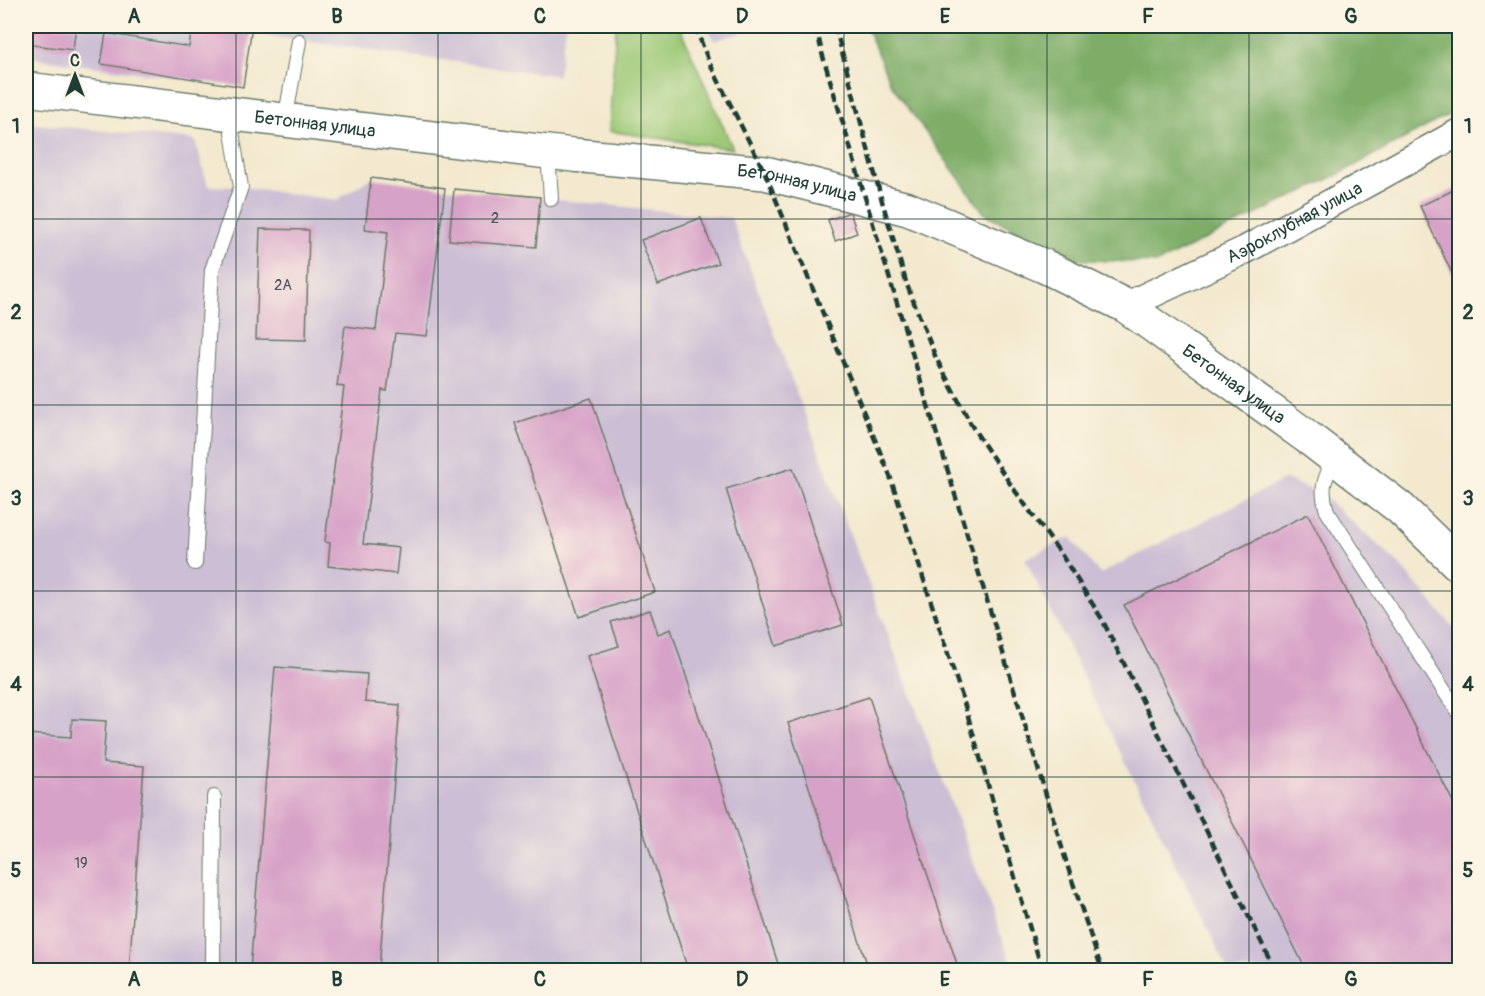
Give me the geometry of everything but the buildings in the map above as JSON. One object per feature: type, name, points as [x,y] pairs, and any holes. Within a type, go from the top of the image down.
[{"type":"street","name":"Бетонная улица","points":[[26,88],[548,152],[765,173],[908,209],[1044,266],[1125,306],[1335,458],[1400,508],[1460,566]]},
{"type":"street","name":"Аэроклубная улица","points":[[1125,306],[1245,250],[1460,132]]},
{"type":"lane","points":[[285,121],[299,41]]},
{"type":"lane","points":[[195,563],[212,270],[241,187],[229,114]]},
{"type":"lane","points":[[548,152],[551,199]]},
{"type":"lane","points":[[1335,458],[1324,480],[1322,495],[1327,512],[1460,715]]},
{"type":"lane","points":[[213,970],[214,797]]},
{"type":"shaded area","points":[[26,26],[566,26],[558,76],[251,34],[243,87],[26,57]]},
{"type":"shaded area","points":[[708,26],[764,26],[714,41]]},
{"type":"shaded area","points":[[26,123],[195,140],[208,186],[241,187],[337,200],[371,178],[731,218],[1014,970],[26,970]]},
{"type":"shaded area","points":[[1286,479],[1322,495],[1331,503],[1401,566],[1459,634],[1459,970],[1228,970],[1025,559],[1070,537],[1100,574]]},
{"type":"green space","points":[[616,26],[679,26],[733,149],[609,131]]},
{"type":"green space","points":[[866,26],[1459,26],[1459,109],[1337,175],[1157,263],[1068,259],[984,213],[890,83]]},
{"type":"railway","points":[[695,26],[709,62],[765,173],[890,476],[965,706],[1042,970]]},
{"type":"railway","points":[[816,26],[870,214],[1070,874],[1102,970]]},
{"type":"railway","points":[[835,26],[907,285],[936,358],[973,428],[1061,554],[1102,619],[1275,970]]}]
